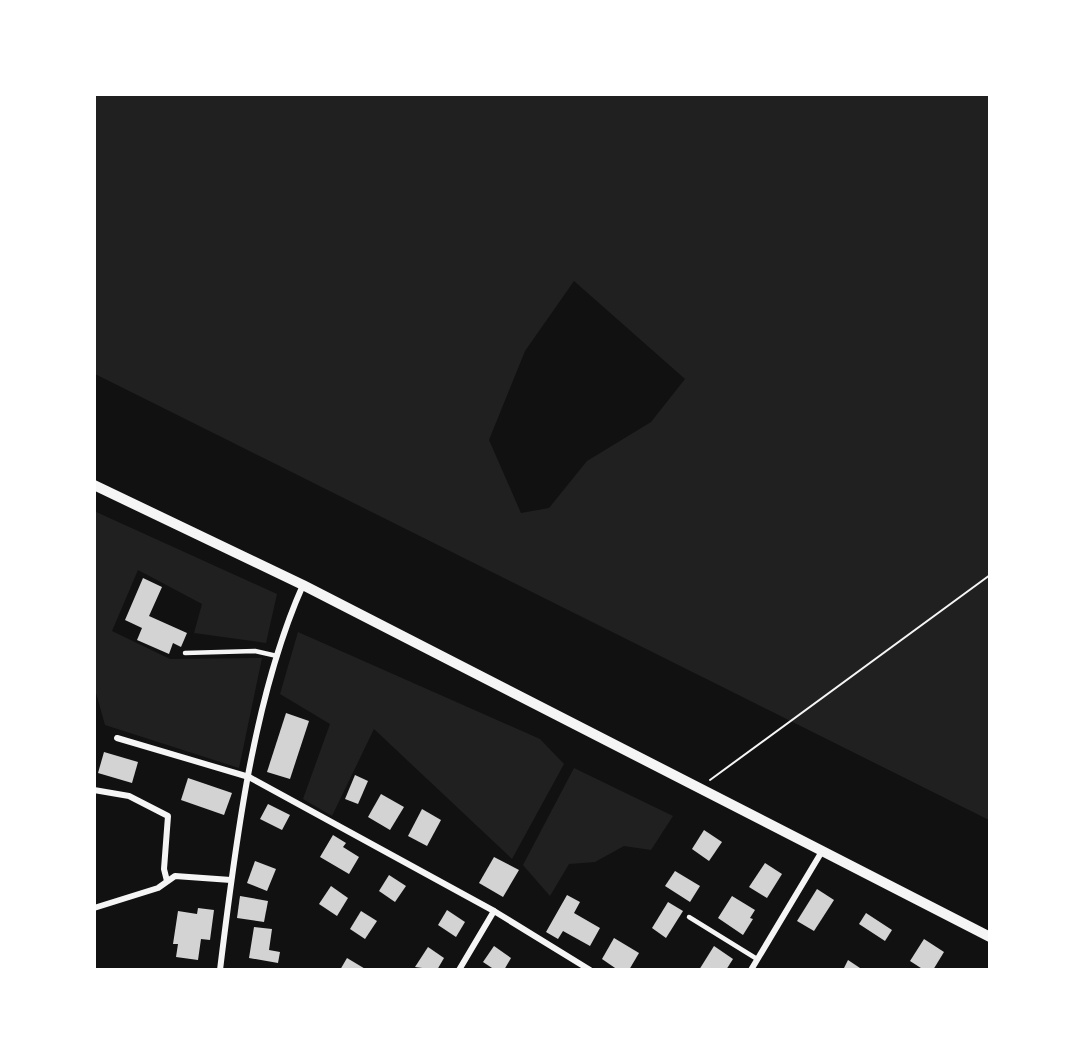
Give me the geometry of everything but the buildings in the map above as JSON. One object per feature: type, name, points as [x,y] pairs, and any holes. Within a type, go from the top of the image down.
[{"type":"street","points":[[94,485],[303,585],[990,938]]},
{"type":"street","points":[[220,969],[231,880],[249,777],[285,624],[303,585]]},
{"type":"street","points":[[117,738],[249,777],[494,911],[590,969]]},
{"type":"street","points":[[94,790],[129,796],[168,816],[164,870],[168,881]]},
{"type":"street","points":[[751,969],[821,853]]},
{"type":"street","points":[[94,908],[158,888],[175,876],[231,880]]},
{"type":"street","points":[[459,969],[494,911]]},
{"type":"lane","points":[[184,653],[255,651],[277,656]]},
{"type":"lane","points":[[689,917],[757,959]]},
{"type":"path","points":[[698,789],[990,575]]},
{"type":"shaded area","points":[[94,95],[989,95],[989,820],[95,374]],"holes":[[[574,281],[685,379],[651,422],[587,461],[549,508],[521,513],[489,440],[525,351]]]},
{"type":"shaded area","points":[[94,511],[277,594],[266,643],[194,633],[202,604],[138,570],[112,631],[170,659],[262,658],[239,768],[105,725],[95,689]]},
{"type":"shaded area","points":[[298,632],[540,739],[564,764],[512,859],[374,729],[332,816],[303,799],[330,724],[280,694]]},
{"type":"shaded area","points":[[574,768],[673,816],[651,850],[624,846],[595,862],[569,864],[550,896],[523,865]]}]
